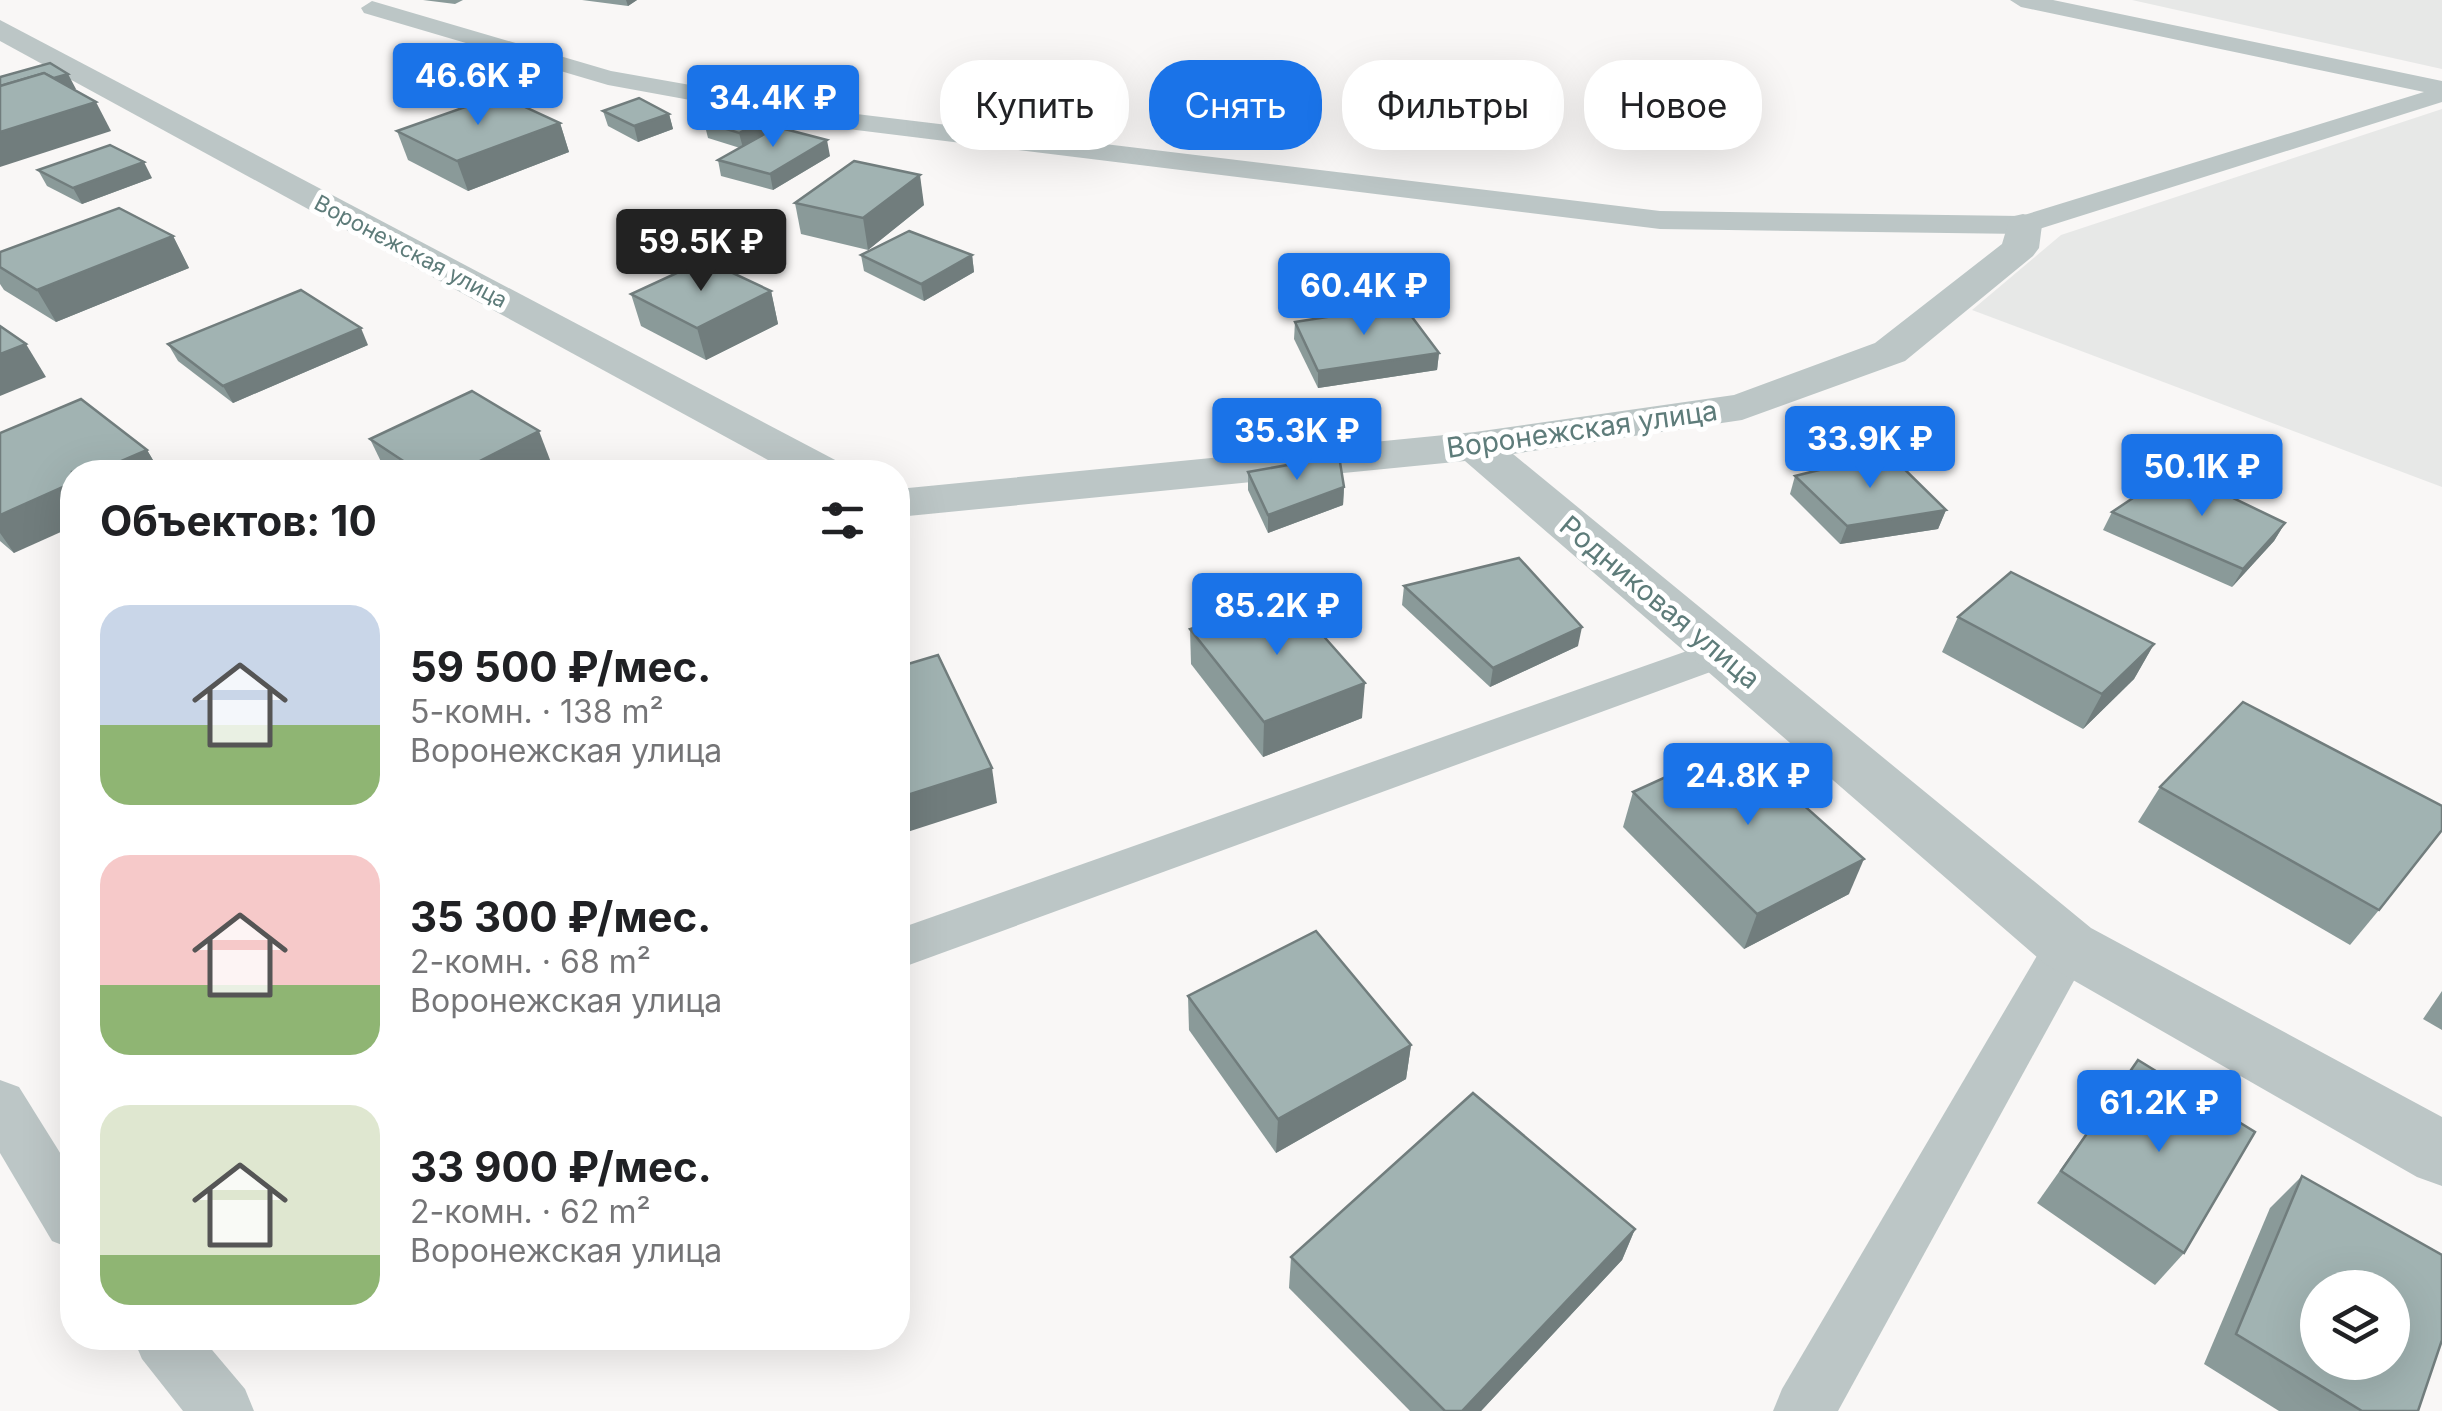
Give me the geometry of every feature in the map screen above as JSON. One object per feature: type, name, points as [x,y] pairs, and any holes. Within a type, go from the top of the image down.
[{"type":"street","name":"Воронежская улица","points":[[0,29],[801,460]]},
{"type":"street","name":"Воронежская улица","points":[[910,502],[1475,446],[1742,407],[1890,352],[2020,248],[2023,225]]},
{"type":"street","name":"Родниковая улица","points":[[1475,446],[2068,946],[2442,1154]]},
{"type":"lane","points":[[2021,0],[2442,91]]},
{"type":"lane","points":[[372,8],[608,78],[848,122],[1660,220],[2023,225],[2442,91]]},
{"type":"lane","points":[[910,944],[1721,653]]},
{"type":"lane","points":[[1804,1411],[2068,946]]},
{"type":"lane","points":[[0,1104],[60,1202]]},
{"type":"lane","points":[[173,1350],[223,1411]]},
{"type":"shaded area","points":[[2132,0],[2442,0],[2442,69]]},
{"type":"shaded area","points":[[2442,109],[2442,487],[1972,310],[2061,235]]},
{"type":"building","points":[[50,63],[68,74],[54,78],[44,73],[0,86],[0,77]]},
{"type":"building","points":[[44,73],[96,102],[0,132],[0,86]]},
{"type":"building","points":[[499,95],[560,123],[457,161],[397,131]]},
{"type":"building","points":[[639,98],[669,114],[634,126],[603,111]]},
{"type":"building","points":[[735,107],[770,117],[739,133],[704,122]]},
{"type":"building","points":[[777,127],[827,140],[770,174],[718,160]]},
{"type":"building","points":[[110,145],[144,162],[73,188],[38,170]]},
{"type":"building","points":[[854,161],[920,175],[863,218],[795,203]]},
{"type":"building","points":[[119,208],[173,236],[37,290],[0,267],[0,252]]},
{"type":"building","points":[[909,231],[972,255],[921,284],[861,255]]},
{"type":"building","points":[[705,260],[771,291],[697,328],[631,294]]},
{"type":"building","points":[[301,290],[361,328],[223,386],[168,344]]},
{"type":"building","points":[[1403,305],[1439,353],[1318,371],[1295,322]]},
{"type":"building","points":[[0,326],[26,344],[0,354]]},
{"type":"building","points":[[472,391],[539,431],[482,460],[402,460],[370,439]]},
{"type":"building","points":[[81,399],[147,450],[124,460],[60,460],[60,488],[0,515],[0,433]]},
{"type":"building","points":[[1888,453],[1946,510],[1847,526],[1795,476]]},
{"type":"building","points":[[1339,456],[1344,487],[1268,515],[1248,472]]},
{"type":"building","points":[[2175,470],[2285,523],[2243,569],[2112,512]]},
{"type":"building","points":[[1519,558],[1582,627],[1493,668],[1404,586]]},
{"type":"building","points":[[2011,572],[2154,644],[2102,694],[1958,617]]},
{"type":"building","points":[[1288,596],[1365,683],[1264,722],[1190,629]]},
{"type":"building","points":[[938,655],[992,768],[910,794],[910,663]]},
{"type":"building","points":[[2243,702],[2442,806],[2442,830],[2379,910],[2160,787]]},
{"type":"building","points":[[1736,745],[1864,859],[1757,914],[1633,792]]},
{"type":"building","points":[[1316,931],[1411,1045],[1278,1119],[1188,996]]},
{"type":"building","points":[[2138,1060],[2255,1132],[2184,1253],[2061,1171]]},
{"type":"building","points":[[1473,1093],[1635,1229],[1462,1411],[1445,1411],[1291,1257]]},
{"type":"building","points":[[2302,1176],[2442,1255],[2442,1340],[2418,1411],[2362,1411],[2311,1380],[2410,1380],[2410,1270],[2300,1270],[2300,1373],[2236,1334]]}]
